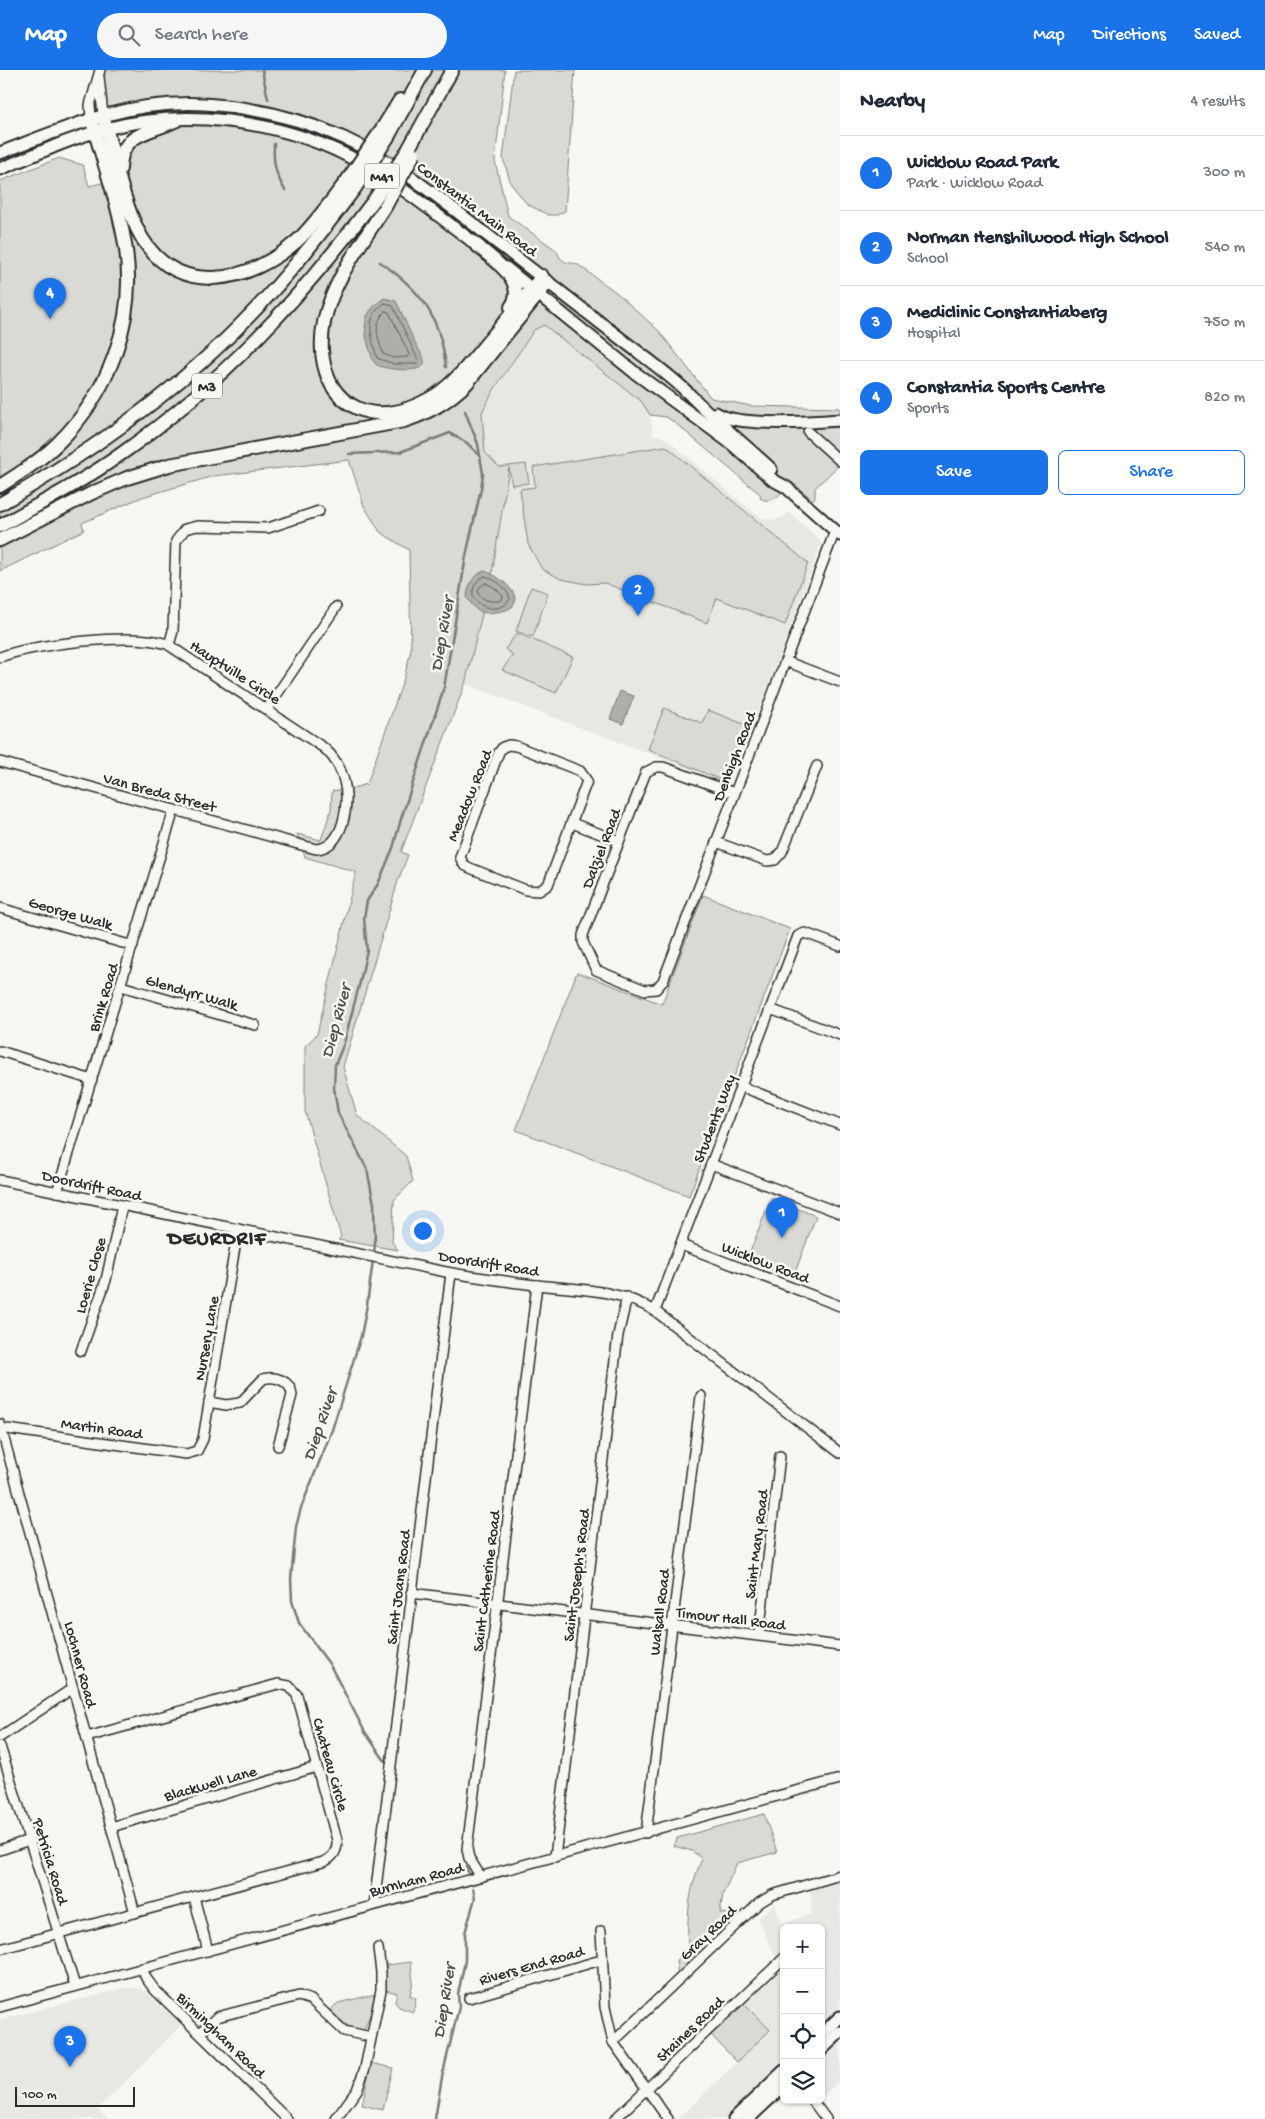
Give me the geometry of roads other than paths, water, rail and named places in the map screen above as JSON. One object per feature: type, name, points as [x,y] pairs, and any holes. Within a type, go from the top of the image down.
[{"type":"highway","points":[[384,135],[417,70]]},
{"type":"highway","points":[[101,130],[121,179],[129,211],[141,236],[156,257],[178,272],[202,278],[225,277],[246,271],[282,252],[311,226],[350,185],[425,70]]},
{"type":"highway","points":[[452,70],[411,152],[380,204],[334,291],[327,310],[322,333],[322,361],[328,379],[337,393],[356,407],[369,412],[386,413],[418,404],[448,385],[536,291]]},
{"type":"highway","points":[[0,486],[32,465],[78,422],[99,391],[113,361],[122,335],[126,308],[126,250],[97,116]]},
{"type":"highway","points":[[121,179],[121,158],[129,142],[142,132],[177,120]]},
{"type":"highway","name":"M3","points":[[0,504],[46,477],[140,413],[208,356],[251,315],[320,234],[350,185]]},
{"type":"highway","name":"M3","points":[[0,526],[43,504],[120,455],[204,389],[227,369],[296,299],[338,249],[380,204]]},
{"type":"highway","points":[[473,242],[512,278],[517,289],[514,304],[494,335]]},
{"type":"highway","points":[[0,540],[92,493],[127,478],[169,465],[404,421],[424,414],[456,394],[467,382],[545,279]]},
{"type":"main road","name":"Constantia Main Road","points":[[0,152],[97,116],[149,106],[202,104],[261,111],[318,127],[352,142],[386,161],[442,200],[545,279],[692,396],[696,402],[778,474],[786,488]]},
{"type":"main road","name":"Constantia Main Road","points":[[0,169],[101,130],[177,120],[223,120],[251,124],[281,131],[346,155],[378,174],[473,242],[634,372],[692,413],[773,480],[786,488],[837,533]]},
{"type":"main road","points":[[692,396],[723,417],[747,420],[840,420]]},
{"type":"main road","points":[[692,413],[709,422],[726,427],[747,420]]},
{"type":"main road","points":[[825,2031],[840,2017]]},
{"type":"main road","points":[[825,2046],[840,2032]]},
{"type":"main road","points":[[734,2119],[780,2075]]},
{"type":"main road","points":[[748,2119],[780,2089]]},
{"type":"street","points":[[97,116],[99,72]]},
{"type":"street","points":[[808,432],[840,461]]},
{"type":"street","points":[[169,645],[173,631],[176,545],[182,532],[188,527],[197,526],[268,528],[319,511]]},
{"type":"street","name":"Denbigh Road","points":[[656,989],[663,981],[785,661],[837,533]]},
{"type":"street","points":[[267,709],[336,607]]},
{"type":"street","name":"Hauptville Circle","points":[[0,657],[67,643],[144,639],[169,645],[324,748],[335,760],[343,776],[346,806],[338,835],[334,842],[320,849],[312,848]]},
{"type":"street","points":[[785,661],[840,682]]},
{"type":"street","name":"Meadow Road","points":[[509,745],[525,749],[584,774],[587,781],[586,786],[572,823],[548,885],[539,891],[526,890],[470,868],[464,865],[460,857],[500,752],[503,747],[509,745]]},
{"type":"street","name":"Van Breda Street","points":[[0,762],[312,848]]},
{"type":"street","points":[[716,842],[767,861],[777,859],[782,852],[817,766]]},
{"type":"street","name":"Dalziel Road","points":[[656,989],[645,990],[600,973],[594,966],[583,942],[583,935],[646,772],[656,767],[663,767],[734,794]]},
{"type":"street","name":"Brink Road","points":[[57,1192],[174,810]]},
{"type":"street","points":[[572,823],[619,841]]},
{"type":"street","name":"George Walk","points":[[0,908],[133,946]]},
{"type":"street","name":"Students Way","points":[[655,1311],[798,936],[805,933],[840,946]]},
{"type":"street","name":"Glendyrr Walk","points":[[121,986],[255,1025]]},
{"type":"street","points":[[770,1009],[840,1035]]},
{"type":"street","points":[[0,1051],[92,1080]]},
{"type":"street","points":[[740,1086],[840,1125]]},
{"type":"street","points":[[711,1164],[840,1214]]},
{"type":"street","name":"Doordrift Road","points":[[0,1180],[451,1273],[604,1292],[627,1297],[655,1311],[840,1453]]},
{"type":"street","name":"Loerie Close","points":[[80,1351],[106,1280],[122,1206]]},
{"type":"street","name":"Nursery Lane","points":[[197,1451],[203,1439],[238,1230]]},
{"type":"street","name":"Wicklow Road","points":[[680,1245],[840,1306]]},
{"type":"street","name":"Saint Joans Road","points":[[374,1905],[451,1273]]},
{"type":"street","name":"Saint Catherine Road","points":[[473,1879],[467,1849],[537,1285]]},
{"type":"street","name":"Saint Joseph's Road","points":[[555,1857],[618,1335],[627,1297]]},
{"type":"street","points":[[209,1402],[234,1405],[245,1399],[263,1378],[272,1377],[285,1382],[290,1386],[292,1395],[278,1446]]},
{"type":"street","name":"Walsall Road","points":[[646,1832],[701,1396]]},
{"type":"street","name":"Martin Road","points":[[0,1427],[186,1454],[197,1451]]},
{"type":"street","name":"Lochner Road","points":[[0,1427],[135,1913]]},
{"type":"street","name":"Saint Mary Road","points":[[759,1635],[780,1456]]},
{"type":"street","name":"Timour Hall Road","points":[[411,1593],[840,1646]]},
{"type":"street","name":"Chateau Circle","points":[[0,1949],[323,1862],[331,1858],[336,1850],[337,1840],[297,1695],[292,1688],[281,1684],[87,1737]]},
{"type":"street","points":[[0,1737],[73,1688]]},
{"type":"street","name":"Petricia Road","points":[[0,1746],[75,1986]]},
{"type":"street","name":"Blackwell Lane","points":[[112,1827],[317,1767]]},
{"type":"street","name":"Burnham Road","points":[[0,2007],[840,1779]]},
{"type":"street","points":[[0,1850],[29,1840]]},
{"type":"street","name":"Gray Road","points":[[613,2042],[759,1903],[772,1895],[840,1875]]},
{"type":"street","points":[[194,1897],[208,1951]]},
{"type":"street","points":[[601,1931],[601,1960],[605,2008],[613,2042],[668,2119]]},
{"type":"street","points":[[336,2119],[357,2090],[371,2037],[382,1990],[378,1948]]},
{"type":"street","name":"Rivers End Road","points":[[469,1998],[601,1960]]},
{"type":"street","name":"Staines Road","points":[[615,2119],[780,1962]]},
{"type":"street","name":"Birmingham Road","points":[[142,1968],[154,1989],[287,2119]]},
{"type":"street","points":[[200,2033],[217,2016],[299,1996],[310,2000],[344,2031],[371,2037]]},
{"type":"street","points":[[815,2104],[826,2119]]},
{"type":"water","points":[[384,298],[396,301],[423,357],[424,364],[421,367],[409,370],[394,369],[377,365],[373,361],[366,335],[366,322],[371,309]]},
{"type":"water","points":[[484,571],[500,579],[508,586],[513,592],[514,605],[508,609],[491,613],[476,609],[467,598],[468,589],[476,576]]},
{"type":"water","points":[[620,691],[634,696],[623,724],[610,719]]},
{"type":"waterway","name":"Diep River","points":[[262,70],[268,99]]},
{"type":"waterway","name":"Diep River","points":[[274,144],[275,168],[285,190]]},
{"type":"waterway","name":"Diep River","points":[[380,262],[407,283],[426,306],[439,333],[446,367]]},
{"type":"waterway","name":"Diep River","points":[[385,1761],[365,1732],[330,1665],[299,1623],[292,1601],[291,1579],[296,1527],[301,1508],[332,1430],[361,1336],[367,1305],[375,1245],[374,1204],[367,1169],[338,1113],[334,1088],[335,1065],[344,1043],[367,950],[364,918],[367,901],[378,884],[393,848],[444,688],[466,556],[483,474],[478,444],[465,411]]},
{"type":"waterway","points":[[349,454],[400,452],[450,433],[467,443],[480,456]]},
{"type":"waterway","name":"Diep River","points":[[466,1867],[469,1874]]},
{"type":"waterway","name":"Diep River","points":[[435,2119],[442,2077],[459,2007],[458,1994],[465,1961],[465,1933],[475,1898],[473,1888]]},
{"type":"place","name":"Constantia Sports Centre","points":[[50,319]]},
{"type":"place","name":"Norman Henshilwood High School","points":[[638,616]]},
{"type":"place","name":"Wicklow Road Park","points":[[782,1238]]},
{"type":"place","name":"Mediclinic Constantiaberg","points":[[70,2067]]},
{"type":"district","name":"DEURDRIF","points":[[217,1237]]}]
